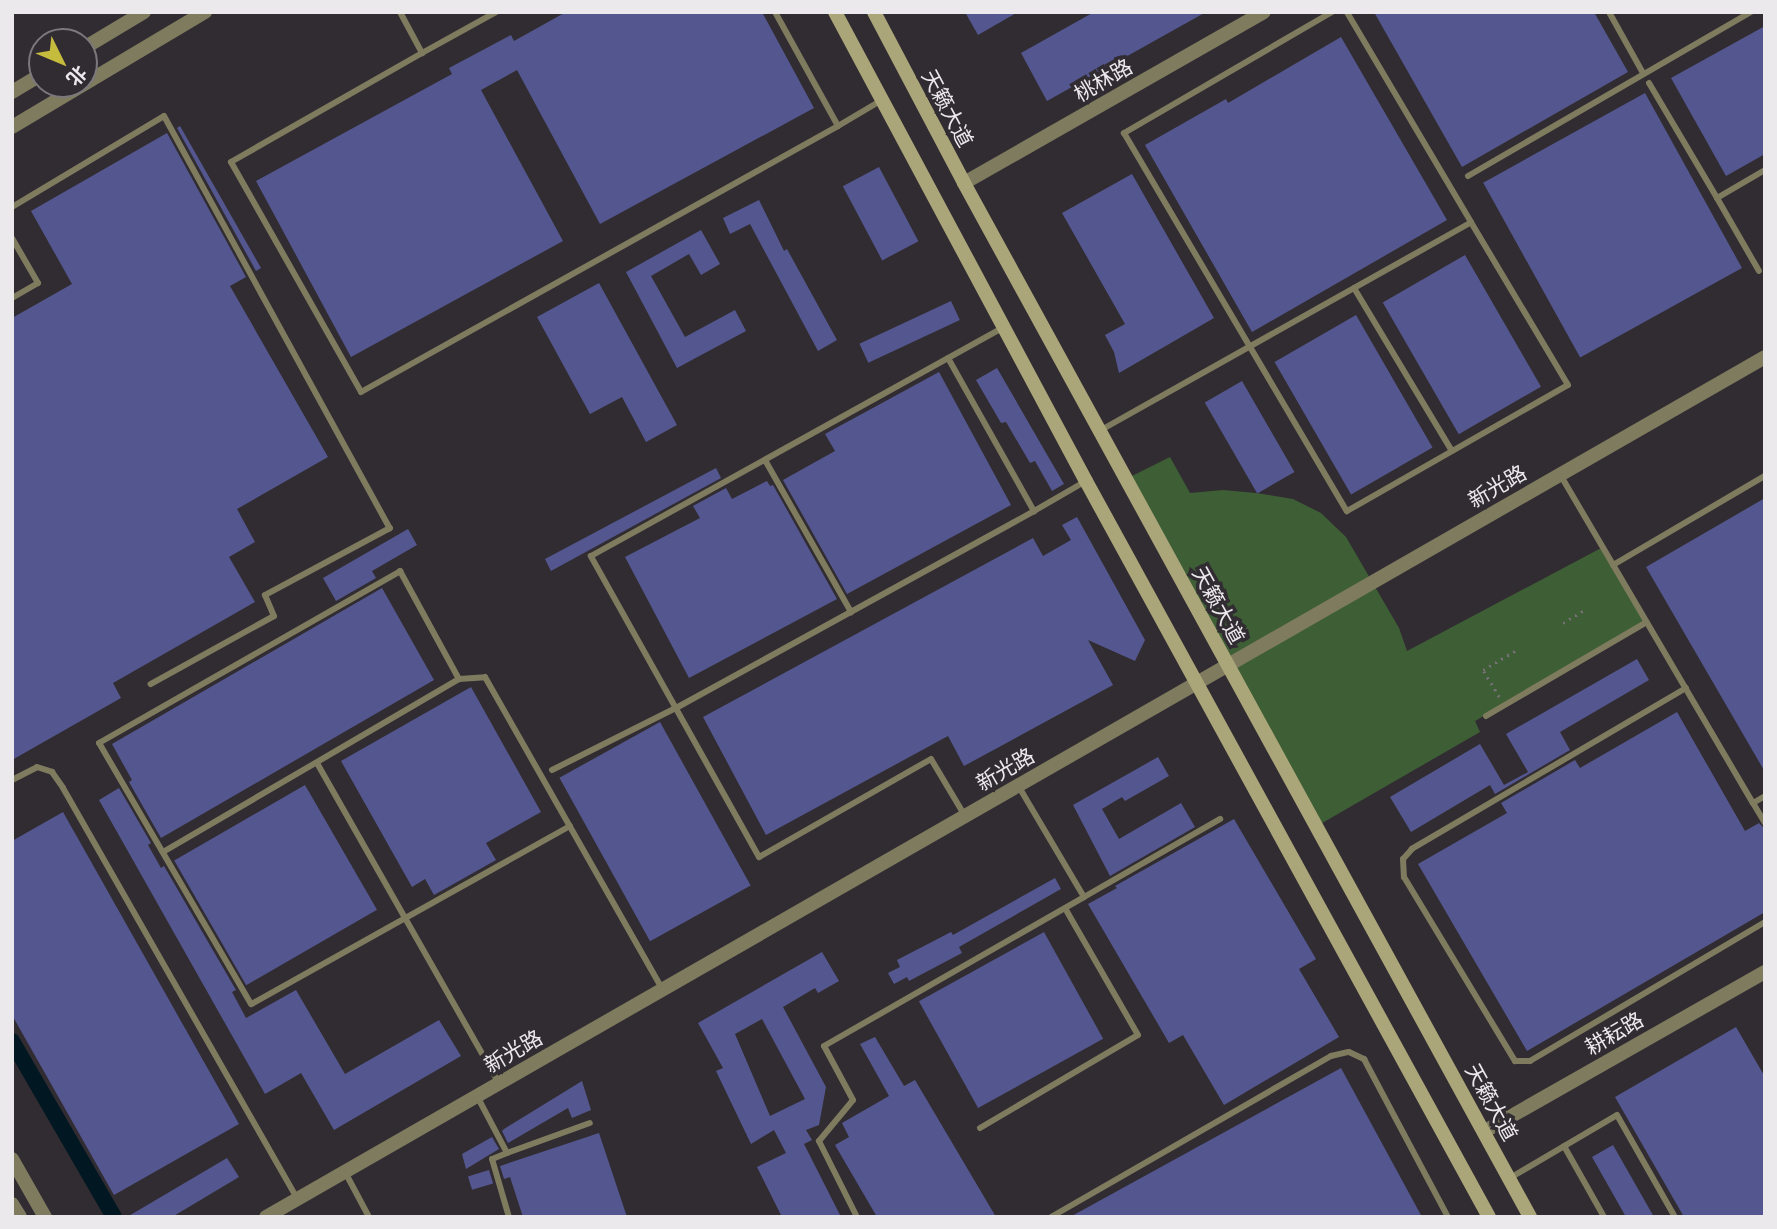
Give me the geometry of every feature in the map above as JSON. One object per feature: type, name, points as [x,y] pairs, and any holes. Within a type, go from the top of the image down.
[{"type":"main road","points":[[835,12],[1086,481],[1489,1217]]},
{"type":"main road","name":"天籁大道","points":[[874,12],[1099,431],[1530,1217]]},
{"type":"street","points":[[98,40],[144,12]]},
{"type":"street","points":[[12,127],[205,12]]},
{"type":"street","name":"桃林路","points":[[964,183],[1264,12]]},
{"type":"street","points":[[12,92],[28,82]]},
{"type":"street","name":"新光路","points":[[266,1217],[1765,357]]},
{"type":"street","name":"耕耘路","points":[[1485,1131],[1765,972]]},
{"type":"street","points":[[12,1159],[45,1217]]},
{"type":"street","points":[[12,1204],[20,1217]]},
{"type":"lane","points":[[400,12],[422,53]]},
{"type":"lane","points":[[496,12],[231,162],[361,392],[883,100]]},
{"type":"lane","points":[[775,12],[838,126]]},
{"type":"lane","points":[[1332,12],[1124,133],[1347,511],[1568,385],[1347,12]]},
{"type":"lane","points":[[1609,12],[1643,73]]},
{"type":"lane","points":[[1468,176],[1751,12]]},
{"type":"lane","points":[[1649,83],[1759,271]]},
{"type":"lane","points":[[12,207],[164,116],[390,528],[265,595],[275,616],[151,684]]},
{"type":"lane","points":[[1717,198],[1765,170]]},
{"type":"lane","points":[[1099,431],[1471,222]]},
{"type":"lane","points":[[12,238],[38,283],[12,298]]},
{"type":"lane","points":[[1354,288],[1452,452]]},
{"type":"lane","points":[[965,816],[931,759],[759,857],[591,556],[1005,326]]},
{"type":"lane","points":[[948,358],[1034,511]]},
{"type":"lane","points":[[765,460],[851,612]]},
{"type":"lane","points":[[1560,474],[1765,823]]},
{"type":"lane","points":[[1613,565],[1765,476]]},
{"type":"lane","points":[[552,770],[676,708],[1086,481]]},
{"type":"lane","points":[[460,679],[400,571],[99,743],[251,1004],[570,826]]},
{"type":"lane","points":[[1486,716],[1647,622]]},
{"type":"lane","points":[[163,852],[460,679],[485,677],[663,990]]},
{"type":"lane","points":[[1686,688],[1412,849],[1403,859],[1404,877],[1515,1061],[1530,1061],[1765,922]]},
{"type":"lane","points":[[317,763],[499,1083]]},
{"type":"lane","points":[[12,780],[37,767],[52,772],[63,788],[296,1199]]},
{"type":"lane","points":[[1018,785],[1084,897]]},
{"type":"lane","points":[[1753,803],[1765,796]]},
{"type":"lane","points":[[857,1217],[819,1141],[853,1100],[824,1046],[1220,819]]},
{"type":"lane","points":[[980,1128],[1138,1035],[1065,908]]},
{"type":"lane","points":[[1051,1217],[1331,1056],[1349,1052],[1364,1059],[1448,1217]]},
{"type":"lane","points":[[477,1096],[507,1153]]},
{"type":"lane","points":[[1510,1178],[1617,1115],[1675,1217]]},
{"type":"lane","points":[[509,1217],[492,1159],[590,1123]]},
{"type":"lane","points":[[1563,1146],[1604,1217]]},
{"type":"lane","points":[[345,1172],[369,1217]]},
{"type":"path","points":[[1563,623],[1585,610]]},
{"type":"path","points":[[1504,706],[1483,670],[1516,650]]},
{"type":"green space","points":[[1170,457],[1190,493],[1223,490],[1256,493],[1293,499],[1321,513],[1346,537],[1399,628],[1407,651],[1603,547],[1647,622],[1475,721],[1480,732],[1317,826],[1126,479]]},
{"type":"building","points":[[566,12],[762,12],[814,108],[600,224],[517,70],[481,90],[563,241],[351,357],[256,181],[452,74],[449,68],[511,35],[514,41]]},
{"type":"building","points":[[965,12],[1018,12],[978,35]]},
{"type":"building","points":[[1094,12],[1206,12],[1047,101],[1021,53]]},
{"type":"building","points":[[1374,12],[1594,12],[1628,72],[1462,167]]},
{"type":"building","points":[[1765,26],[1765,154],[1726,176],[1671,78]]},
{"type":"building","points":[[1341,37],[1447,220],[1252,332],[1145,145],[1226,99],[1228,103]]},
{"type":"building","points":[[1645,93],[1742,268],[1580,358],[1483,183]]},
{"type":"building","points":[[180,126],[261,268],[256,271],[177,128]]},
{"type":"building","points":[[167,133],[246,277],[230,286],[328,457],[237,509],[255,542],[229,557],[255,602],[113,683],[121,698],[12,760],[12,318],[72,284],[31,211]]},
{"type":"building","points":[[879,167],[918,241],[882,260],[843,186]]},
{"type":"building","points":[[1132,174],[1214,318],[1119,373],[1114,352],[1105,335],[1125,324],[1062,213]]},
{"type":"building","points":[[759,200],[784,251],[787,249],[837,340],[818,351],[750,224],[730,234],[723,218]]},
{"type":"building","points":[[701,230],[720,264],[701,275],[689,254],[651,276],[685,337],[735,310],[746,331],[677,368],[626,272]]},
{"type":"building","points":[[1465,255],[1541,387],[1459,434],[1383,302]]},
{"type":"building","points":[[599,283],[677,425],[646,442],[622,397],[590,414],[537,317]]},
{"type":"building","points":[[951,301],[960,320],[868,363],[859,344]]},
{"type":"building","points":[[1356,315],[1432,448],[1351,495],[1275,362]]},
{"type":"building","points":[[997,368],[1064,484],[1052,491],[1035,461],[1030,463],[1006,422],[1001,423],[976,380]]},
{"type":"building","points":[[939,372],[1011,505],[847,594],[783,480],[835,451],[825,434]]},
{"type":"building","points":[[1242,381],[1294,472],[1257,493],[1205,402]]},
{"type":"building","points":[[716,468],[721,478],[551,571],[545,559]]},
{"type":"building","points":[[767,481],[770,486],[773,485],[837,599],[689,678],[625,557],[700,518],[693,506],[726,488],[732,499]]},
{"type":"building","points":[[1765,498],[1765,772],[1646,567]]},
{"type":"building","points":[[1077,517],[1145,640],[1135,661],[1088,640],[1113,685],[964,766],[948,736],[766,835],[703,717],[1033,538],[1043,556],[1071,540],[1062,525]]},
{"type":"building","points":[[408,529],[417,545],[372,571],[376,578],[336,601],[323,578]]},
{"type":"building","points":[[382,588],[434,680],[161,838],[129,782],[132,780],[112,744]]},
{"type":"building","points":[[1637,659],[1649,680],[1560,732],[1570,750],[1495,794],[1490,785],[1411,832],[1390,797],[1480,744],[1504,785],[1528,772],[1506,734]]},
{"type":"building","points":[[471,687],[541,812],[486,843],[496,860],[434,895],[425,879],[412,887],[341,761]]},
{"type":"building","points":[[1677,712],[1745,831],[1759,823],[1765,829],[1765,912],[1527,1051],[1418,864],[1507,813],[1501,803],[1575,760],[1580,768]]},
{"type":"building","points":[[660,722],[751,886],[650,941],[559,778]]},
{"type":"building","points":[[1158,757],[1169,776],[1125,801],[1122,797],[1102,809],[1119,839],[1181,803],[1195,827],[1110,876],[1073,805]]},
{"type":"building","points":[[305,785],[377,910],[246,985],[174,860]]},
{"type":"building","points":[[119,788],[151,843],[148,845],[161,868],[164,866],[236,990],[232,992],[246,1018],[296,990],[345,1074],[439,1020],[461,1056],[334,1130],[301,1073],[265,1094],[99,800]]},
{"type":"building","points":[[63,812],[239,1124],[114,1195],[12,1015],[12,841]]},
{"type":"building","points":[[1234,819],[1316,959],[1299,969],[1339,1037],[1224,1105],[1183,1035],[1169,1043],[1088,904]]},
{"type":"building","points":[[1055,878],[1061,889],[959,947],[962,953],[909,981],[907,977],[894,984],[888,973],[900,967],[897,960],[951,932],[953,935]]},
{"type":"building","points":[[1044,932],[1103,1039],[978,1108],[919,1001]]},
{"type":"building","points":[[822,952],[839,981],[818,993],[815,988],[783,1007],[826,1087],[819,1125],[806,1130],[812,1140],[804,1144],[841,1217],[782,1217],[757,1167],[786,1153],[774,1130],[751,1144],[716,1071],[723,1068],[698,1023]],"holes":[[[762,1019],[805,1099],[770,1116],[735,1034]]]},
{"type":"building","points":[[1736,1027],[1765,1077],[1765,1217],[1684,1217],[1615,1097]]},
{"type":"building","points":[[875,1037],[904,1086],[915,1080],[996,1217],[877,1217],[835,1145],[849,1137],[842,1123],[889,1096],[860,1044]]},
{"type":"building","points":[[1341,1068],[1422,1217],[1070,1217]]},
{"type":"building","points":[[582,1081],[591,1110],[572,1118],[568,1108],[508,1143],[502,1131],[504,1129]]},
{"type":"building","points":[[599,1133],[627,1217],[523,1217],[510,1177],[504,1179],[500,1166]]},
{"type":"building","points":[[492,1137],[499,1149],[466,1169],[462,1154]]},
{"type":"building","points":[[1613,1145],[1654,1217],[1626,1217],[1592,1157]]},
{"type":"building","points":[[227,1158],[239,1177],[172,1217],[127,1217]]},
{"type":"building","points":[[489,1170],[493,1183],[472,1190],[468,1176]]},
{"type":"waterway","points":[[12,1041],[114,1217]]}]
